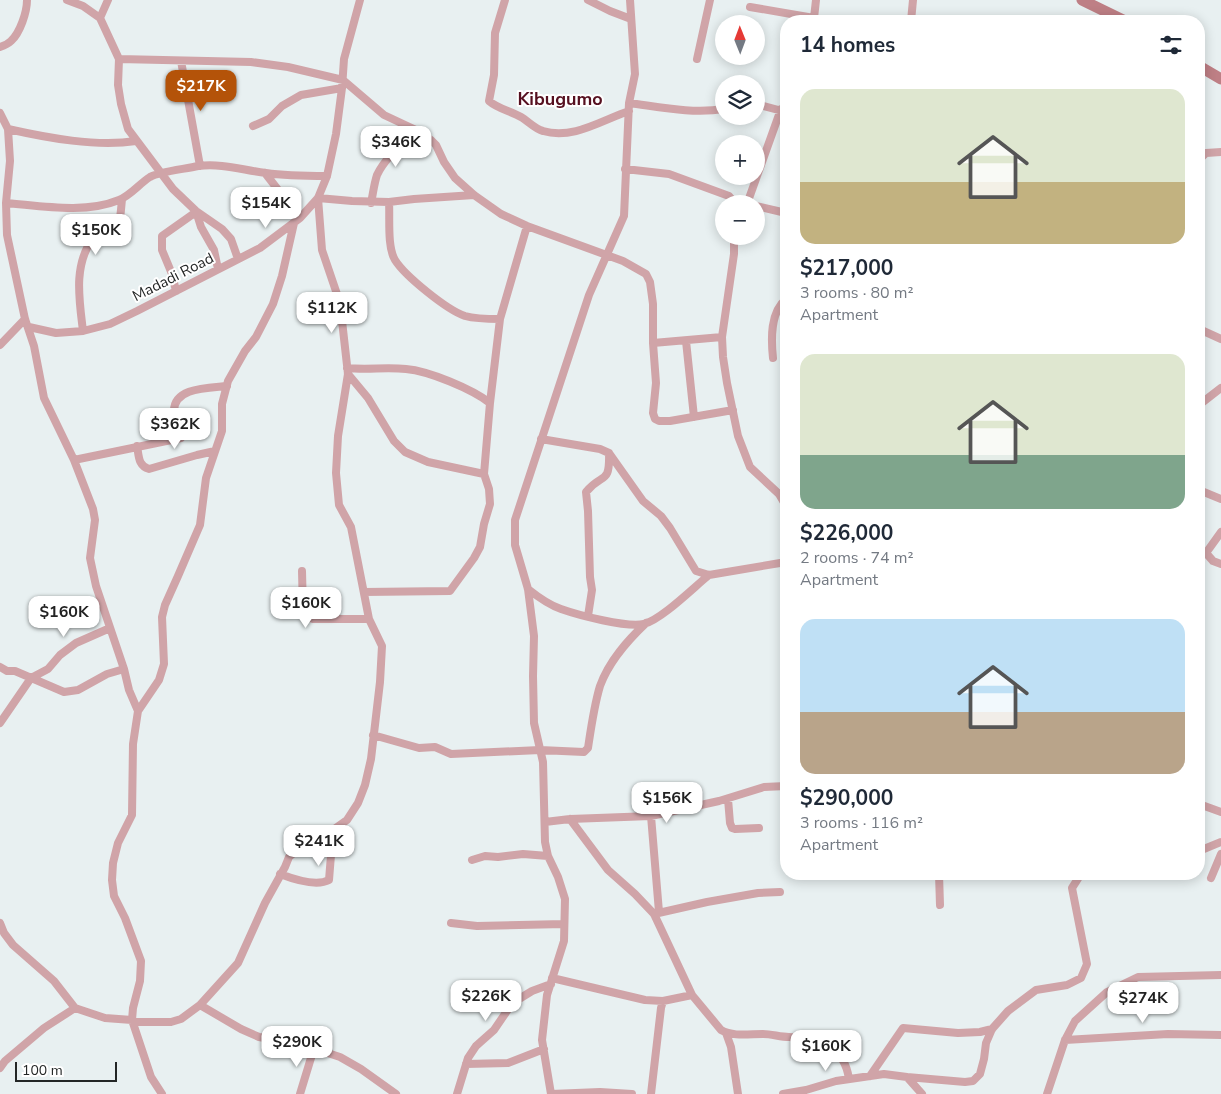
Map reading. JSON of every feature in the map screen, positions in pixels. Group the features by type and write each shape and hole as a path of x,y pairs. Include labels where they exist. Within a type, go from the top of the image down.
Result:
{"main road":[{"path":"1082,0 1113,15"},
{"path":"1205,70 1221,80"}],"street":[{"path":"0,48 12,41 17,33 23,19 27,0"},
{"path":"67,0 83,6 100,18 119,59 118,84 120,104 128,129 173,189 196,212 222,229 231,239 238,259"},
{"path":"100,18 108,0"},
{"name":"Madadi Road","path":"27,323 56,333 84,331 110,324 260,248 297,220 318,198 327,176 336,134 344,59 360,0"},
{"path":"504,0 496,33 494,75 489,101 493,105 520,116 542,131 573,132 592,127 629,107 700,111 715,110"},
{"path":"588,0 631,19"},
{"path":"630,0 634,74 629,107 624,216 589,295 541,439 515,520 515,545 528,589 534,636 532,676 534,723 543,762 548,856 558,877 565,899 564,941 548,995 542,1040 551,1094 600,1092 632,1094"},
{"path":"698,59 710,0"},
{"path":"816,0 816,15"},
{"path":"912,15 913,0"},
{"path":"750,7 794,15"},
{"path":"119,59 252,62 288,67 342,84 384,115 416,130 436,145 444,162 455,178 474,195 501,214 527,226 606,254 640,269 646,274 650,282 653,304 656,383 653,413 655,419 659,422 670,421 733,410"},
{"path":"182,61 200,166"},
{"path":"252,126 269,119 282,106 296,97 342,84"},
{"path":"765,106 780,110"},
{"path":"0,113 8,129 10,161 6,202 7,235 34,346 44,398 74,460 93,509 95,520 90,558 96,586 124,669 129,690 138,711"},
{"path":"750,195 780,121"},
{"path":"8,129 36,136 114,144 136,141"},
{"path":"371,203 377,175 398,148 416,130"},
{"path":"1205,154 1221,152"},
{"path":"151,176 155,164"},
{"path":"6,202 63,207 110,204 122,199 151,176 200,166 226,165 265,173 294,176 327,176"},
{"path":"625,169 669,174 725,195"},
{"path":"162,1094 151,1077 132,1020 140,981 141,961 125,918 114,896 112,880 116,849 132,815 133,744 138,711 159,680 164,664 162,617 165,605 200,524 206,478 222,431 222,404 228,381 245,351 256,337 273,304 297,220 265,173"},
{"path":"0,923 4,933 13,945 54,982 75,1008 105,1018 132,1020 143,1023 171,1022 181,1019 200,1005 238,963 265,903 289,857 317,833 333,830 347,820 358,803 366,785 380,682 382,646 369,619 351,527 339,505 336,472 338,436 348,371 340,303 322,250 318,198 371,203 474,195"},
{"path":"84,331 78,284 80,266 94,236 120,224 122,199"},
{"path":"390,202 391,247 395,260 422,287 452,310 464,316 478,319 500,320"},
{"path":"765,208 780,212"},
{"path":"196,212 201,228 214,250 218,269"},
{"path":"176,291 172,274 162,250 162,236 196,212"},
{"path":"364,592 450,591 480,547 490,504 489,489 484,474 500,320 527,226"},
{"path":"734,245 722,337 723,357 738,436 750,467 780,496"},
{"path":"773,358 772,332 780,306"},
{"path":"0,345 27,323"},
{"path":"1205,332 1221,339"},
{"path":"653,343 722,337"},
{"path":"686,341 694,417"},
{"path":"348,371 384,368 410,369 441,378 482,397 490,403"},
{"path":"348,371 368,398 394,441 405,452 428,462 484,474"},
{"path":"74,460 181,438 181,430 174,414 175,402 185,393 204,388 227,386"},
{"path":"1205,400 1221,388"},
{"path":"541,439 600,449 609,453 644,501 661,516 670,528 696,571 709,575 780,563"},
{"path":"137,446 140,464 144,468 149,469 216,451"},
{"path":"588,616 592,590 586,492 607,475 609,453"},
{"path":"1205,492 1221,499"},
{"path":"1205,550 1221,532"},
{"path":"1205,555 1221,564"},
{"path":"302,571 303,611 307,617 313,619 369,619"},
{"path":"373,735 419,748 435,747 451,754 540,750 584,752 588,748 600,687 605,673 616,655 646,623 657,617 709,575"},
{"path":"528,589 544,601 560,609 630,624 646,623"},
{"path":"0,723 31,678 48,669 60,655 76,643 110,628"},
{"path":"0,667 7,671 15,671 64,692 78,690 107,674 124,669"},
{"path":"545,822 570,819 652,816 728,799 764,787 780,786"},
{"path":"728,799 732,828 759,828"},
{"path":"1205,806 1221,812"},
{"path":"652,816 657,914 692,995 721,1030 726,1033 746,1035 776,1034 784,1037 814,1040 840,1054 848,1068 849,1079"},
{"path":"570,819 608,870 657,914"},
{"path":"280,874 299,882 325,882 329,880 333,830"},
{"path":"1205,849 1221,842"},
{"path":"472,860 485,856 498,858 523,854 548,856"},
{"path":"1212,878 1221,854"},
{"path":"939,880 940,905"},
{"path":"783,1094 849,1079 884,1074 907,1078 973,1081 980,1074 986,1044 992,1029 1008,1012 1036,990 1067,984 1081,978 1087,964 1072,888 1077,880"},
{"path":"657,914 686,906 758,893 780,892"},
{"path":"451,923 477,926 564,924"},
{"path":"1048,1094 1065,1040 1075,1021 1086,1009 1107,992 1138,977 1221,975"},
{"path":"457,1094 466,1064 476,1046 494,1030 514,1004 532,991 552,981 645,1000 663,1001 692,995"},
{"path":"651,1094 663,1001"},
{"path":"200,1005 241,1029 259,1037 314,1048 340,1057 361,1069 396,1094"},
{"path":"0,1068 5,1061 44,1028 75,1008"},
{"path":"870,1076 903,1028 958,1034 992,1029"},
{"path":"726,1033 731,1047 738,1094"},
{"path":"1065,1040 1168,1034 1221,1035"},
{"path":"300,1094 314,1048"},
{"path":"466,1064 508,1063 544,1049"},
{"path":"907,1078 922,1094"}],"district":[{"name":"Kibugumo","path":"560,99"}]}
